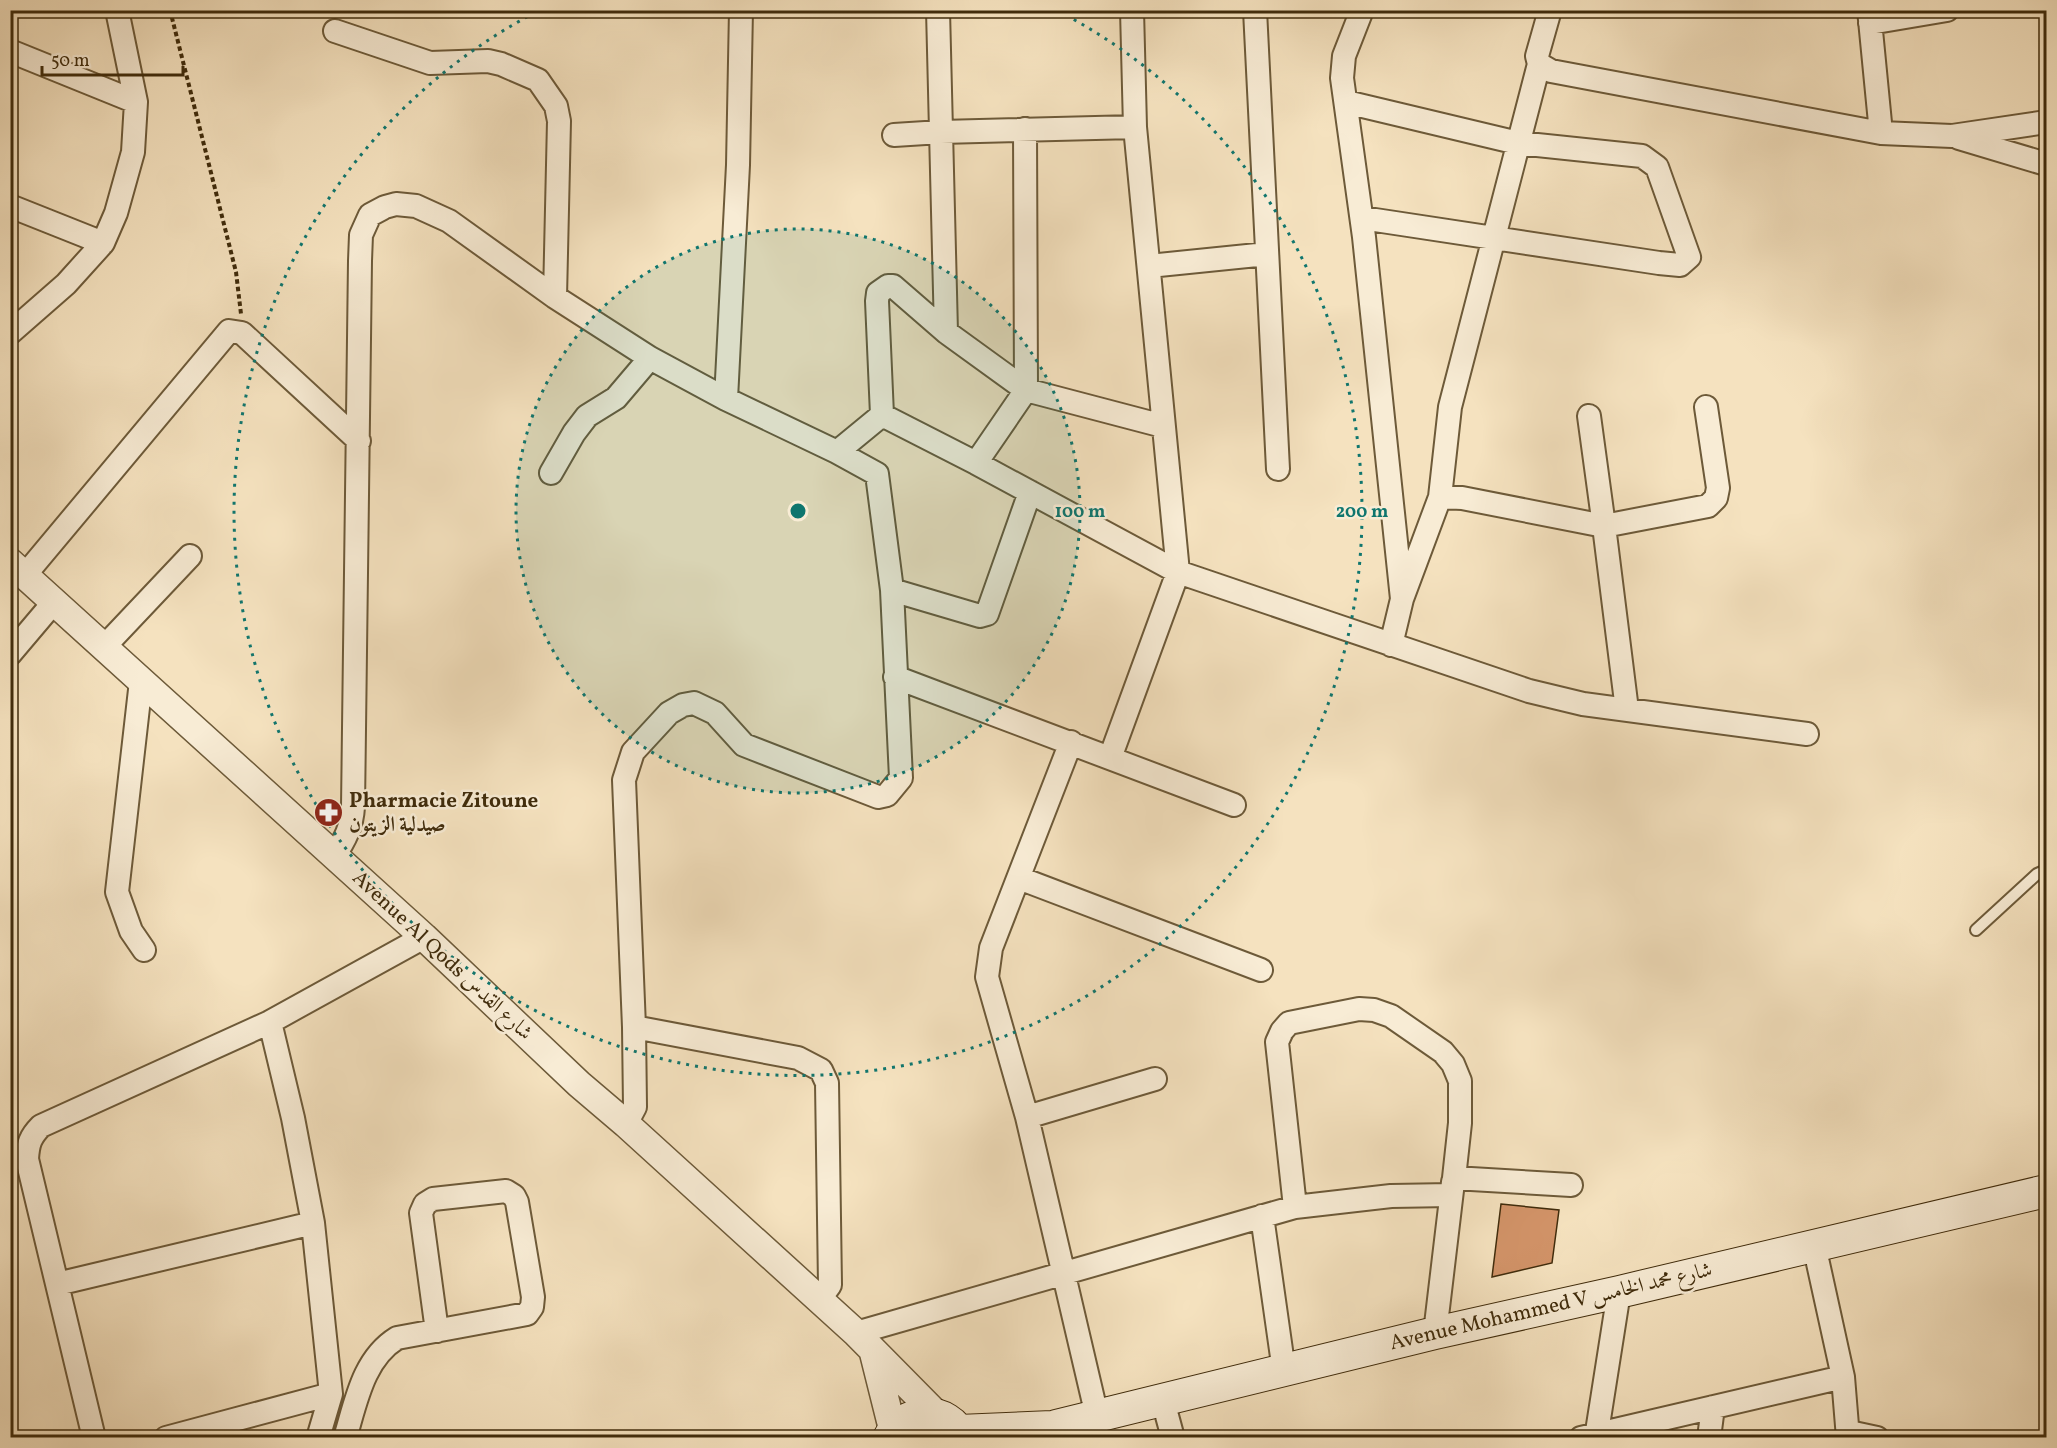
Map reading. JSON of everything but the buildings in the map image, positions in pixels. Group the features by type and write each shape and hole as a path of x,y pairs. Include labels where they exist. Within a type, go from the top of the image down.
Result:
{"main road":[{"name":"Avenue Mohammed V شارع محمد الخامس","path":"891,1434 901,1422 924,1413 952,1428 1043,1432 1096,1416 1435,1333 2046,1191"}],"street":[{"path":"10,333 66,284 103,243 116,213 133,152 136,102 117,10"},
{"path":"726,399 738,165 741,10"},
{"path":"938,10 946,332"},
{"path":"1110,758 1178,572 1162,426 1135,127 1132,10"},
{"path":"1255,10 1278,469"},
{"path":"1362,10 1344,56 1342,78 1362,218 1402,599"},
{"path":"1391,645 1402,599 1440,497 1450,407 1539,64 1537,56 1550,10"},
{"path":"1881,133 1870,17 1947,10"},
{"path":"335,31 430,63 489,62 501,64 538,80 556,106 559,121 555,297"},
{"path":"10,51 136,102"},
{"path":"1539,64 1551,71 1881,133 1952,136 2046,122"},
{"path":"1346,102 1518,143 1642,156 1658,167 1689,256 1680,265 1670,264 1362,218"},
{"path":"894,135 1135,127"},
{"path":"976,463 1026,390 1024,129"},
{"path":"1952,136 2046,164"},
{"path":"334,856 345,840 352,819 361,235 370,215 385,207 396,204 416,206 449,221 555,297 650,358 726,399 837,452 877,474 892,590 901,778 887,795 878,797 744,746 715,713 694,703 683,705 669,713 633,752 624,780 635,1107 626,1124"},
{"path":"10,206 103,243"},
{"path":"1149,266 1267,254"},
{"path":"882,415 879,293 888,286 893,286 946,332 1026,390 1162,426"},
{"path":"18,569 229,331 242,333 359,441"},
{"path":"551,473 586,416 616,399 650,358"},
{"path":"1440,497 1462,498 1604,526 1708,506 1716,498 1718,488 1706,406"},
{"path":"837,452 882,415"},
{"path":"882,415 1178,572 1529,691 1583,704 1808,734"},
{"path":"1589,416 1627,710"},
{"path":"892,590 980,616 987,614 1030,492"},
{"path":"104,647 190,556"},
{"name":"Avenue Al Qods شارع القدس","path":"18,569 424,937 579,1084 819,1300 952,1428"},
{"path":"10,654 54,602"},
{"path":"895,677 1234,805"},
{"path":"141,681 117,892 130,931 144,950"},
{"path":"1071,742 991,948 987,977 1027,1117 1096,1416"},
{"path":"1019,878 1261,970"},
{"path":"94,1437 27,1159 28,1143 33,1134 41,1126 270,1022 424,937"},
{"path":"1295,1207 1277,1042 1282,1031 1289,1023 1359,1009 1374,1010 1392,1016 1443,1052 1453,1064 1461,1081 1460,1123 1435,1333"},
{"path":"270,1022 293,1118 313,1222 331,1394 318,1437"},
{"path":"634,1027 798,1058 821,1070 827,1083 830,1285 819,1300"},
{"path":"1027,1117 1155,1079"},
{"path":"891,1434 864,1342 1062,1274 1295,1207 1453,1186 1571,1185"},
{"path":"345,1437 364,1379 370,1366 385,1346 397,1338 437,1331 526,1314 532,1307 534,1297 517,1202 514,1196 506,1191 433,1199 425,1204 421,1213 437,1331"},
{"path":"1262,1216 1284,1371"},
{"path":"57,1284 313,1222"},
{"path":"1814,1245 1843,1377 1849,1435 1877,1437"},
{"path":"1619,1292 1591,1436 1843,1377"},
{"path":"166,1437 331,1394"},
{"path":"1163,1401 1173,1437"},
{"path":"1709,1437 1713,1407"}],"lane":[{"path":"1976,930 2037,874 2046,870"}],"path":[{"path":"170,10 236,272 241,301 242,333"}],"place":[{"name":"Pharmacie Zitoune صيدلية الزيتون","path":"328,813"}]}
